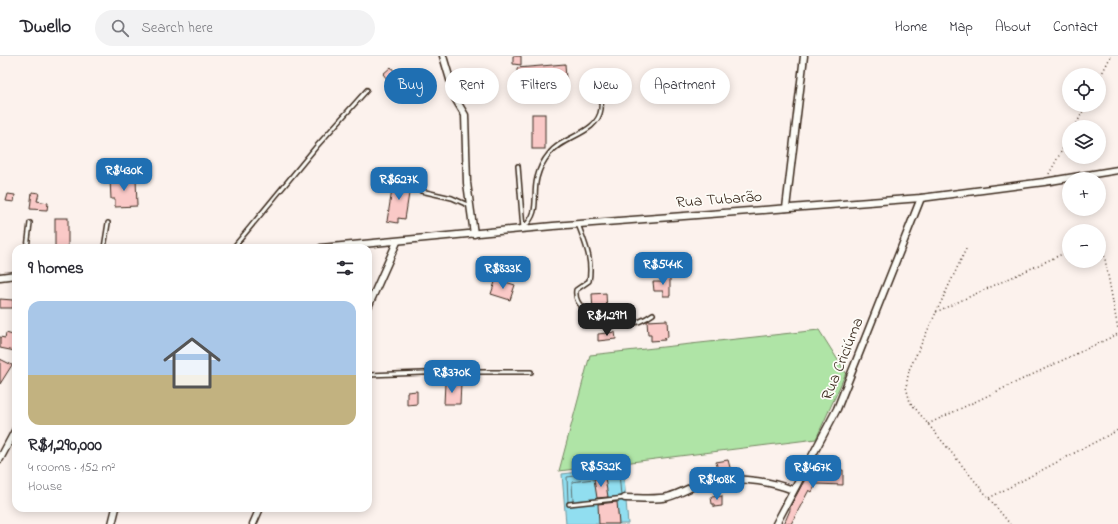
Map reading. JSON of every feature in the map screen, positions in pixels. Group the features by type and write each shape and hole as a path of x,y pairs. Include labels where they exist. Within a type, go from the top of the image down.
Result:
{"street":[{"path":"443,56 456,100 465,115 467,183 474,234"},
{"path":"786,208 804,56"},
{"name":"Rua Tubarão","path":"372,244 578,224 921,198 1044,182 1118,170"},
{"name":"Rua Criciúma","path":"776,524 837,409 921,198"},
{"path":"372,298 397,242"},
{"path":"0,277 12,276"},
{"path":"0,459 12,436"},
{"path":"625,498 667,497 700,484 714,481 746,481 766,483 780,485 793,490"},
{"path":"112,524 115,512"},
{"path":"253,524 258,512"}],"lane":[{"path":"236,244 316,147 367,90"},
{"path":"523,229 535,211 537,178 548,156 554,148 587,128 599,117 601,104"},
{"path":"518,166 523,229"},
{"path":"421,191 452,198 470,206"},
{"path":"27,244 30,223"},
{"path":"105,244 108,223"},
{"path":"578,224 590,256 591,266 589,281 576,290 575,295 578,303 596,320 606,324 636,324 653,314"},
{"path":"372,375 450,372 531,372"},
{"path":"569,504 625,498"}],"path":[{"path":"1105,68 1111,56"},
{"path":"1044,182 1062,150"},
{"path":"966,249 909,370 906,388 910,402 1010,524"},
{"path":"936,312 1062,254"},
{"path":"1106,264 1118,329"},
{"path":"928,424 1118,334"},
{"path":"988,498 1118,430"}],"green space":[{"path":"819,330 846,373 816,439 559,471 590,355"}],"water":[{"path":"623,467 628,524 566,524 562,474"}],"building":[{"path":"513,56 521,56 521,65 513,64"},
{"path":"565,64 565,68 517,68"},
{"path":"532,114 545,114 545,149 532,149"},
{"path":"136,178 137,206 115,207 115,199 111,199 110,179"},
{"path":"398,179 411,181 405,219 398,218 398,223 387,221 392,190 396,190"},
{"path":"32,192 39,193 37,201 48,203 47,210 30,209"},
{"path":"8,194 15,195 14,202 6,201"},
{"path":"55,218 68,218 68,244 55,244"},
{"path":"663,276 670,276 670,296 663,296 663,291 654,291 653,282 664,282"},
{"path":"496,279 515,285 510,300 491,294"},
{"path":"606,293 607,312 593,312 592,294"},
{"path":"0,299 12,300 12,308 0,308"},
{"path":"667,320 668,337 664,338 665,340 651,341 651,335 648,335 647,321"},
{"path":"615,332 616,339 598,341 598,334"},
{"path":"6,333 12,335 12,350 0,348 0,337 5,338"},
{"path":"0,359 12,365 0,384"},
{"path":"445,383 461,383 460,404 444,404"},
{"path":"417,391 417,404 407,405 407,392"},
{"path":"728,460 731,471 722,473 721,469 718,470 716,462"},
{"path":"822,470 843,470 843,485 816,484 812,492 809,490 791,524 784,524 790,507 809,472 822,479"},
{"path":"605,478 608,497 597,498 594,479"},
{"path":"722,496 722,506 714,507 711,497"},
{"path":"617,502 619,524 599,524 598,504"}]}
